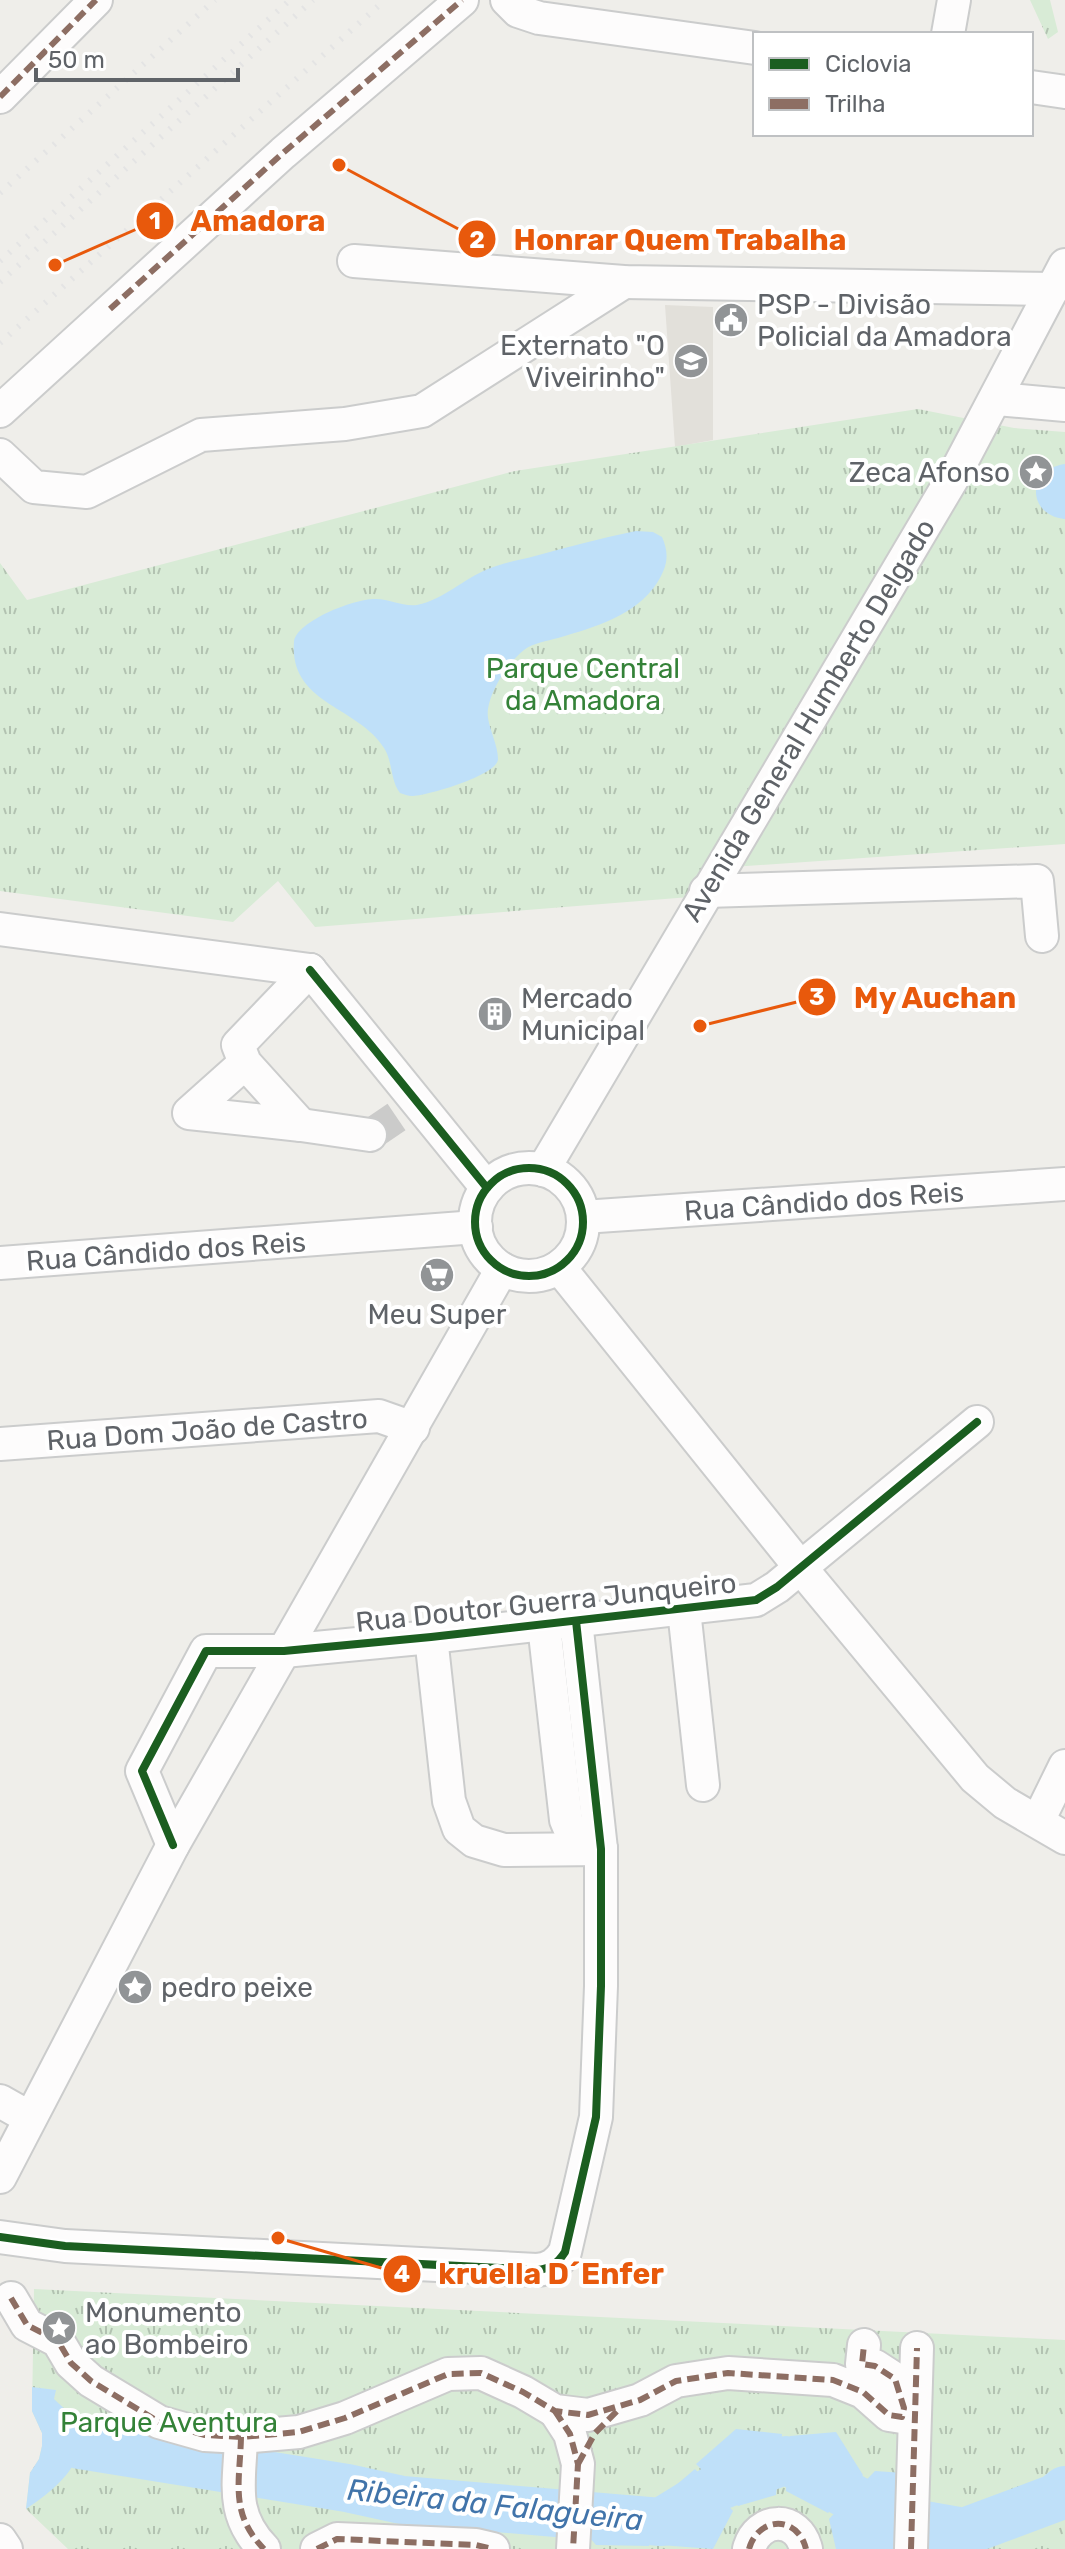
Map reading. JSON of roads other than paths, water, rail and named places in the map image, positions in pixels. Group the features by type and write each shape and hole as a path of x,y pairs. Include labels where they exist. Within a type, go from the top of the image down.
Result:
{"street":[{"path":"0,97 96,0"},
{"path":"0,411 283,153 462,0"},
{"path":"507,0 518,11 539,18 753,48"},
{"path":"948,32 954,0"},
{"path":"1033,87 1065,92"},
{"path":"354,261 624,282 1059,277"},
{"name":"Avenida General Humberto Delgado","path":"543,1170 997,399 1059,277"},
{"path":"0,455 34,487 87,492 201,435 345,424 422,411 624,282"},
{"path":"997,399 1065,405"},
{"path":"706,891 1037,881 1042,936"},
{"path":"0,929 310,970 408,1108 487,1188"},
{"path":"301,1125 245,1063 238,1045 310,970"},
{"path":"245,1063 189,1113 370,1135"},
{"path":"528,1168 543,1170 558,1177 579,1201 583,1217 578,1245 559,1267 546,1274 531,1276 502,1269 489,1258 480,1244 476,1227 480,1200 487,1188 513,1171 528,1168"},
{"name":"Rua Cândido dos Reis","path":"583,1217 1065,1184"},
{"name":"Rua Cândido dos Reis","path":"0,1263 476,1227"},
{"path":"559,1267 800,1567 989,1792 1052,1830 1065,1766"},
{"path":"0,2177 173,1845 502,1269"},
{"name":"Rua Dom João de Castro","path":"0,1444 379,1416 413,1428"},
{"name":"Rua Doutor Guerra Junqueiro","path":"173,1845 142,1771 206,1651 284,1651 756,1600 766,1596 977,1422"},
{"path":"684,1610 703,1785"},
{"path":"0,2237 65,2246 537,2270 552,2267 565,2252 596,2117 601,1986 601,1849 576,1621"},
{"path":"544,1625 566,1820 575,1837 601,1849"},
{"path":"431,1637 449,1801 459,1829 474,1841 504,1850 601,1849"},
{"path":"0,2101 30,2118"},
{"path":"11,2298 27,2325 58,2341 71,2363 91,2381 159,2422 241,2442 299,2432 333,2422 448,2374 481,2373 555,2411 588,2415 640,2400 676,2381 728,2373 833,2380 863,2392 889,2415 902,2417 904,2408 895,2379 875,2366 862,2364 864,2345"},
{"path":"911,2544 917,2348"},
{"path":"578,2464 595,2433 622,2406"},
{"path":"555,2411 570,2434 578,2464 574,2526"},
{"path":"241,2442 238,2486 241,2519 264,2549"},
{"path":"749,2549 758,2531 775,2524 793,2528 800,2534 806,2549"},
{"path":"317,2549 337,2539 476,2545 493,2549"},
{"path":"0,2540 6,2549"}],"water":[{"path":"1065,464 1064,519 1043,509 1036,492 1043,474"},
{"path":"636,531 653,532 662,537 666,561 657,583 637,604 613,619 536,644 518,656 499,681 488,710 498,759 487,772 461,784 420,795 400,793 384,748 358,722 313,692 302,679 295,663 294,642 297,634 328,612 376,599 417,605 493,567"},
{"path":"32,2387 56,2390 54,2399 72,2417 79,2431 80,2445 77,2458 60,2482 26,2509 30,2473 39,2459 42,2446 42,2433 32,2411"},
{"path":"736,2429 782,2434 776,2495 738,2506 696,2464"},
{"path":"836,2432 863,2475 828,2513 786,2491 790,2436"},
{"path":"695,2469 733,2511 713,2549 660,2545 662,2497"},
{"path":"875,2471 904,2473 897,2549 836,2549 829,2519"},
{"path":"600,2499 653,2500 649,2546 596,2545 586,2533 590,2504"}],"waterway":[{"name":"Ribeira da Falagueira","path":"80,2445 347,2488 402,2500 661,2522 718,2487 786,2460 890,2519 964,2532 1055,2498 1065,2490"}],"tunnel":[{"path":"370,1135 401,1114"}],"railway":[{"path":"0,193 215,0"},
{"path":"0,261 290,0"},
{"path":"0,282 313,0"},
{"path":"0,343 385,0"}],"place":[{"name":"Honrar Quem Trabalha","path":"339,165"},
{"name":"Amadora","path":"55,265"},
{"name":"PSP - Divisão Policial da Amadora","path":"731,320"},
{"name":"Externato \"O Viveirinho\"","path":"691,361"},
{"name":"Zeca Afonso","path":"1036,472"},
{"name":"Mercado Municipal","path":"495,1014"},
{"name":"My Auchan","path":"700,1026"},
{"name":"Meu Super","path":"437,1275"},
{"name":"pedro peixe","path":"135,1987"},
{"name":"kruella D´Enfer","path":"278,2238"},
{"name":"Monumento ao Bombeiro","path":"59,2328"}],"park label":[{"name":"Parque Central da Amadora","path":"583,684"},
{"name":"Parque Aventura","path":"169,2422"}]}
